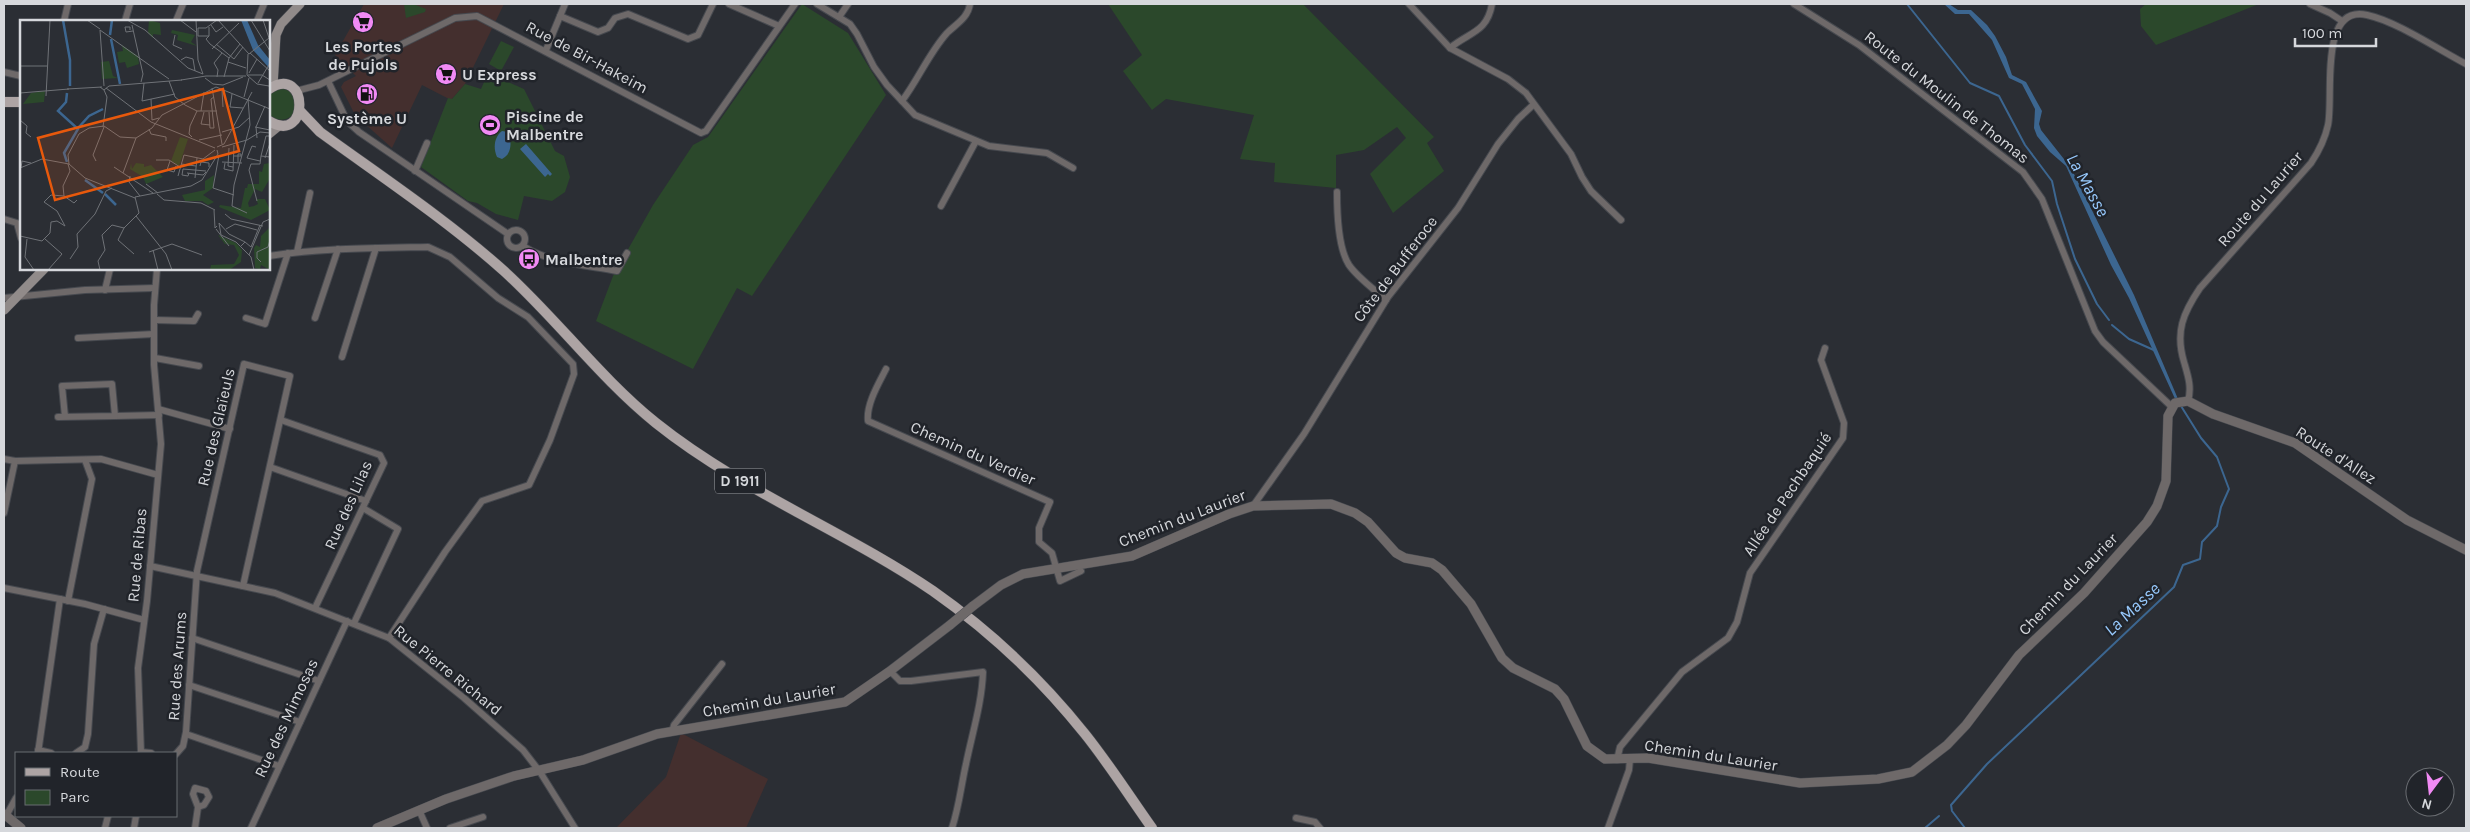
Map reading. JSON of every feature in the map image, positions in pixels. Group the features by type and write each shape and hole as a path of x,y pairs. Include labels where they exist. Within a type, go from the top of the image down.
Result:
{"main road":[{"path":"270,133 280,125 292,122 299,101 285,85 272,56 276,35 281,24 300,4"},
{"path":"276,68 271,88 285,85"},
{"name":"D 1911","path":"299,101 320,132"},
{"path":"4,102 20,102"},
{"path":"270,121 280,125"},
{"name":"D 1911","path":"292,122 320,132 477,248 507,274 612,382 656,422 701,455 757,492 900,570 966,616 1010,653 1055,698 1086,735 1152,828"},
{"path":"4,310 43,270"}],"street":[{"path":"64,20 68,4"},
{"path":"124,20 130,4"},
{"path":"176,20 183,4"},
{"path":"256,20 264,4"},
{"path":"546,50 565,4"},
{"path":"560,16 598,32 608,28 615,18 628,14 688,39 698,35 713,4"},
{"path":"729,4 780,26 795,4"},
{"path":"817,4 850,24 874,67 915,115 976,141 1001,148 1047,153 1073,168"},
{"path":"839,17 848,4"},
{"path":"902,101 947,33 958,26 969,10 970,4"},
{"path":"1409,4 1450,48 1508,78 1526,93 1571,154 1591,191 1621,220"},
{"path":"1450,48 1462,38 1478,32 1490,17 1492,4"},
{"name":"Route du Moulin de Thomas","path":"1794,4 1859,45 2023,172 2042,199 2095,331 2103,342 2179,403"},
{"path":"2310,4 2342,21 2352,16 2366,14 2466,64"},
{"name":"Rue de Bir-Hakeim","path":"299,101 319,85 455,18 477,16 546,50 696,132 706,131 780,26"},
{"name":"Route du Laurier","path":"2179,403 2189,381 2180,339 2186,308 2200,288 2311,163 2322,145 2328,125 2331,100 2331,58 2337,28 2342,21"},
{"path":"4,72 20,76"},
{"path":"328,81 347,121 415,171 508,234"},
{"name":"Côte de Bufferoce","path":"1253,506 1304,434 1386,300 1458,208 1498,144 1518,119 1533,105"},
{"path":"941,206 976,141"},
{"path":"415,171 427,143"},
{"path":"1337,192 1337,217 1346,258 1350,265 1386,300"},
{"path":"297,252 310,193"},
{"path":"4,218 17,223 20,234"},
{"path":"508,234 515,230 523,232 526,238 523,246"},
{"path":"508,234 507,240 512,247 523,246 547,257 616,271 626,253"},
{"path":"270,256 338,249 428,246 442,252 498,298 528,317 573,364 574,374 550,440 529,485 482,501 445,552 389,638"},
{"path":"342,357 376,248"},
{"path":"315,318 338,249"},
{"path":"246,318 265,324 288,253"},
{"path":"105,290 110,270"},
{"name":"Rue de Ribas","path":"141,752 138,668 150,566 161,444 154,334 157,270"},
{"path":"4,298 155,288"},
{"path":"154,320 194,321 198,314"},
{"path":"78,338 154,334"},
{"name":"Allée de Pechbaquié","path":"1617,760 1620,747 1682,672 1728,638 1737,622 1750,573 1843,438 1844,423 1822,360 1825,348"},
{"path":"155,358 199,366"},
{"name":"Rue des Glaïeuls","path":"198,577 244,364 290,376 243,586"},
{"name":"Chemin du Verdier","path":"886,369 871,405 868,421 1050,502 1037,536 1039,542 1052,553 1056,567"},
{"path":"115,416 112,384 62,386 61,417 115,416 158,412 230,429"},
{"name":"Route d'Allez","path":"2179,403 2295,443 2407,520 2466,550"},
{"name":"Chemin du Laurier","path":"378,828 419,810 514,776 540,772 583,760 657,734 836,705 856,697 973,606 1010,580 1035,570 1132,556 1229,514 1253,506 1309,503 1331,504 1344,508 1368,522 1396,553 1405,558 1432,563 1442,570 1471,604 1506,664 1555,689 1564,699 1587,746 1605,759 1656,759 1800,783 1878,779 1912,772 1947,745 1966,725 2019,655 2084,593 2153,514 2166,480 2168,416 2179,403"},
{"name":"Rue des Lilas","path":"281,420 380,455 384,463 315,608"},
{"path":"4,459 16,461 101,459 158,475"},
{"path":"68,600 92,479 85,460"},
{"path":"4,513 16,461"},
{"path":"270,467 366,501"},
{"name":"Rue des Mimosas","path":"251,828 319,680 398,529 363,508"},
{"name":"Rue Pierre Richard","path":"150,566 275,593 389,638 464,698 523,750 540,772 575,828"},
{"path":"1056,567 1060,582 1081,571"},
{"name":"Rue des Arums","path":"178,752 183,746 186,734 198,577"},
{"path":"4,588 68,600 144,620"},
{"path":"38,752 60,599"},
{"path":"78,752 85,747 88,734 94,644 104,609"},
{"path":"192,638 319,680"},
{"path":"672,732 674,725 722,664"},
{"path":"890,671 900,681 983,672 981,696 964,769 958,809 952,828"},
{"path":"189,685 300,722"},
{"path":"186,734 279,766"},
{"path":"1608,828 1629,770 1630,759"},
{"path":"15,800 5,815 21,828"},
{"path":"195,828 198,807"},
{"path":"419,810 427,828"},
{"path":"450,828 483,817"},
{"path":"1296,818 1315,822 1320,828"}],"shaded area":[{"path":"364,4 504,4 465,84 451,100 422,85 392,148 355,115 341,87 344,82 356,76 335,55"},
{"path":"681,733 768,779 746,828 616,828 666,777"}],"green space":[{"path":"404,4 413,4 426,9 425,12 406,18"},
{"path":"802,4 848,33 886,95 752,296 737,288 693,369 596,321 613,276 653,205 693,145 708,137"},
{"path":"1108,4 1303,4 1434,137 1427,143 1444,171 1393,213 1370,174 1406,138 1397,127 1364,150 1336,155 1336,188 1274,182 1275,163 1240,159 1254,115 1166,99 1152,110 1123,71 1142,55"},
{"path":"2146,4 2259,4 2156,45 2141,26 2140,9"},
{"path":"501,41 514,47 501,71 489,64"},
{"name":"Piscine de Malbentre","path":"488,73 524,89 555,151 564,156 570,177 565,192 552,201 524,196 518,220 496,214 477,203 468,201 421,167 448,98 452,99 465,84 481,89"},
{"path":"282,88 289,91 295,97 295,112 286,119 270,118 270,93 273,90"}],"water":[{"path":"1944,4 1949,4 1958,10 1971,10 1987,25 2006,57 2012,75 2026,82 2042,111 2039,124 2041,130 2071,168 2134,295 2178,399 2176,401 2066,166 2050,152 2037,136 2034,128 2035,109 2022,84 2009,78 1992,40 1969,14 1955,14"},
{"path":"502,131 508,132 510,144 508,154 502,159 497,157 495,146 497,136"},
{"path":"526,144 552,174 550,176 548,174 545,177 520,149"}],"waterway":[{"name":"La Masse","path":"1907,4 1970,83 1999,96 2025,145 2052,181 2057,204 2075,259 2097,304 2109,320"},
{"name":"La Masse","path":"2112,325 2129,339 2156,351"},
{"name":"La Masse","path":"1965,828 1952,811 1951,805 1987,764 2174,587 2183,565 2200,559 2202,542 2217,526 2221,507 2229,489 2217,457 2201,438 2181,406"},
{"path":"1925,828 1939,816"}],"place":[{"name":"Les Portes de Pujols","path":"363,22"},
{"name":"U Express","path":"446,74"},
{"name":"Système U","path":"367,94"},
{"name":"Piscine de Malbentre","path":"490,125"},
{"name":"Malbentre","path":"529,259"}]}
